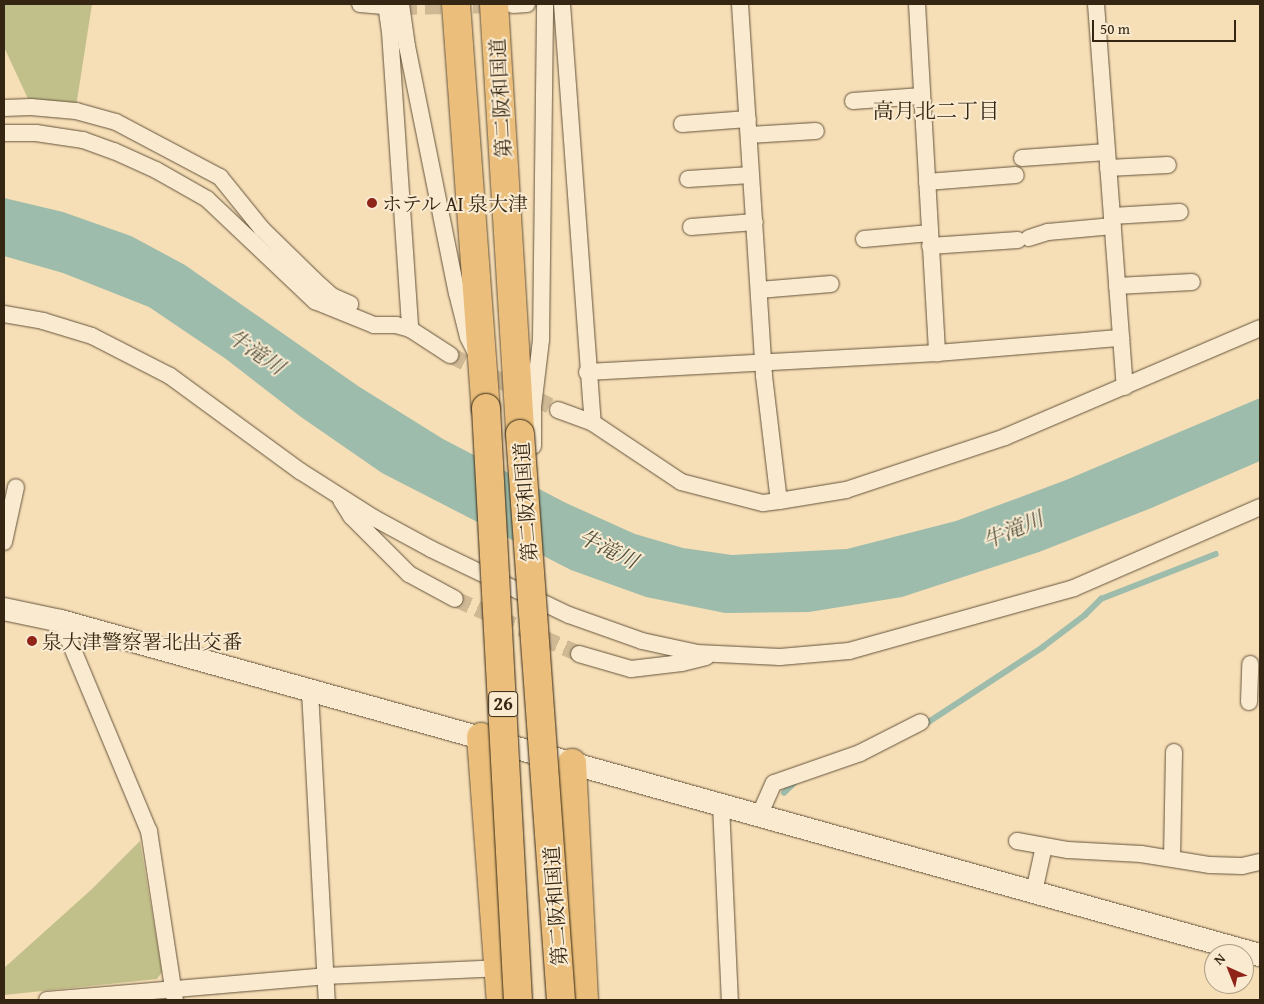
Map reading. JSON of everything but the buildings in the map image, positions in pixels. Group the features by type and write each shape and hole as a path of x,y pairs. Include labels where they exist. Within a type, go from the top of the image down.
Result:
{"highway":[{"name":"第二阪和国道","path":"456,4 486,408 518,1000"},
{"name":"第二阪和国道","path":"511,4 527,438 524,491 561,1000"},
{"name":"26","path":"482,737 500,1000"},
{"path":"572,764 584,1000"}],"street":[{"path":"360,4 394,6"},
{"path":"527,438 533,407 541,340 545,4"},
{"path":"562,4 592,423"},
{"path":"740,4 764,361 779,501"},
{"path":"917,4 937,353"},
{"path":"1096,4 1125,388"},
{"path":"394,6 403,327"},
{"path":"394,6 457,293 468,337 482,366"},
{"path":"852,101 922,96"},
{"path":"4,108 30,107 84,114 116,122 181,155 220,177 262,229 332,296 403,327 450,355"},
{"path":"682,124 816,131"},
{"path":"4,133 36,133 83,140 114,151 156,170 207,199 315,301 374,325 403,327"},
{"path":"1022,158 1108,160 1168,165"},
{"path":"688,179 751,174"},
{"path":"927,182 1016,175"},
{"path":"864,239 1024,239 1048,232 1180,212"},
{"path":"691,227 755,222"},
{"path":"1117,286 1192,282"},
{"path":"759,290 831,284"},
{"path":"4,314 43,321 92,336 170,376 300,471 337,495 431,549 569,614 642,641 697,653 780,657 859,648 1074,588 1260,507"},
{"path":"558,410 592,423 681,482 763,502 779,501 846,490 1005,437 1125,388 1260,328"},
{"path":"587,372 937,353 1121,338"},
{"path":"4,542 16,487"},
{"path":"337,495 351,516 409,574 455,599"},
{"path":"4,609 61,621 1260,955"},
{"path":"61,621 149,831 174,994"},
{"path":"579,654 631,669 682,663 718,654"},
{"path":"1249,702 1255,684 1250,664"},
{"path":"310,691 327,1000"},
{"path":"759,816 774,783 860,753 921,722"},
{"path":"1172,858 1174,752"},
{"path":"722,805 730,1000"},
{"path":"1017,842 1068,850 1172,858 1210,865 1242,866 1260,862"},
{"path":"1034,892 1044,846"},
{"path":"48,1000 174,994 325,976 498,968"}],"shaded area":[{"path":"4,4 92,4 76,107 29,101 4,47"},
{"path":"140,841 162,972 157,979 4,995 4,968 92,889"}],"water":[{"name":"牛滝川","path":"4,198 63,212 131,236 185,265 358,386 443,439 566,503 635,534 683,548 732,555 847,549 956,521 1066,480 1260,398 1260,461 1149,509 1039,552 902,597 809,612 725,613 646,597 571,570 382,473 301,417 226,359 149,307 63,273 4,256"}],"waterway":[{"path":"924,725 1043,647 1085,615 1101,599 1216,554"},
{"path":"784,793 795,782"}],"tunnel":[{"path":"401,7 501,5"},
{"path":"450,355 558,410"},
{"path":"455,599 579,654"}],"place":[{"name":"ホテル AI 泉大津","path":"372,203"},
{"name":"泉大津警察署北出交番","path":"32,641"}],"district":[{"name":"高月北二丁目","path":"936,111"}]}
